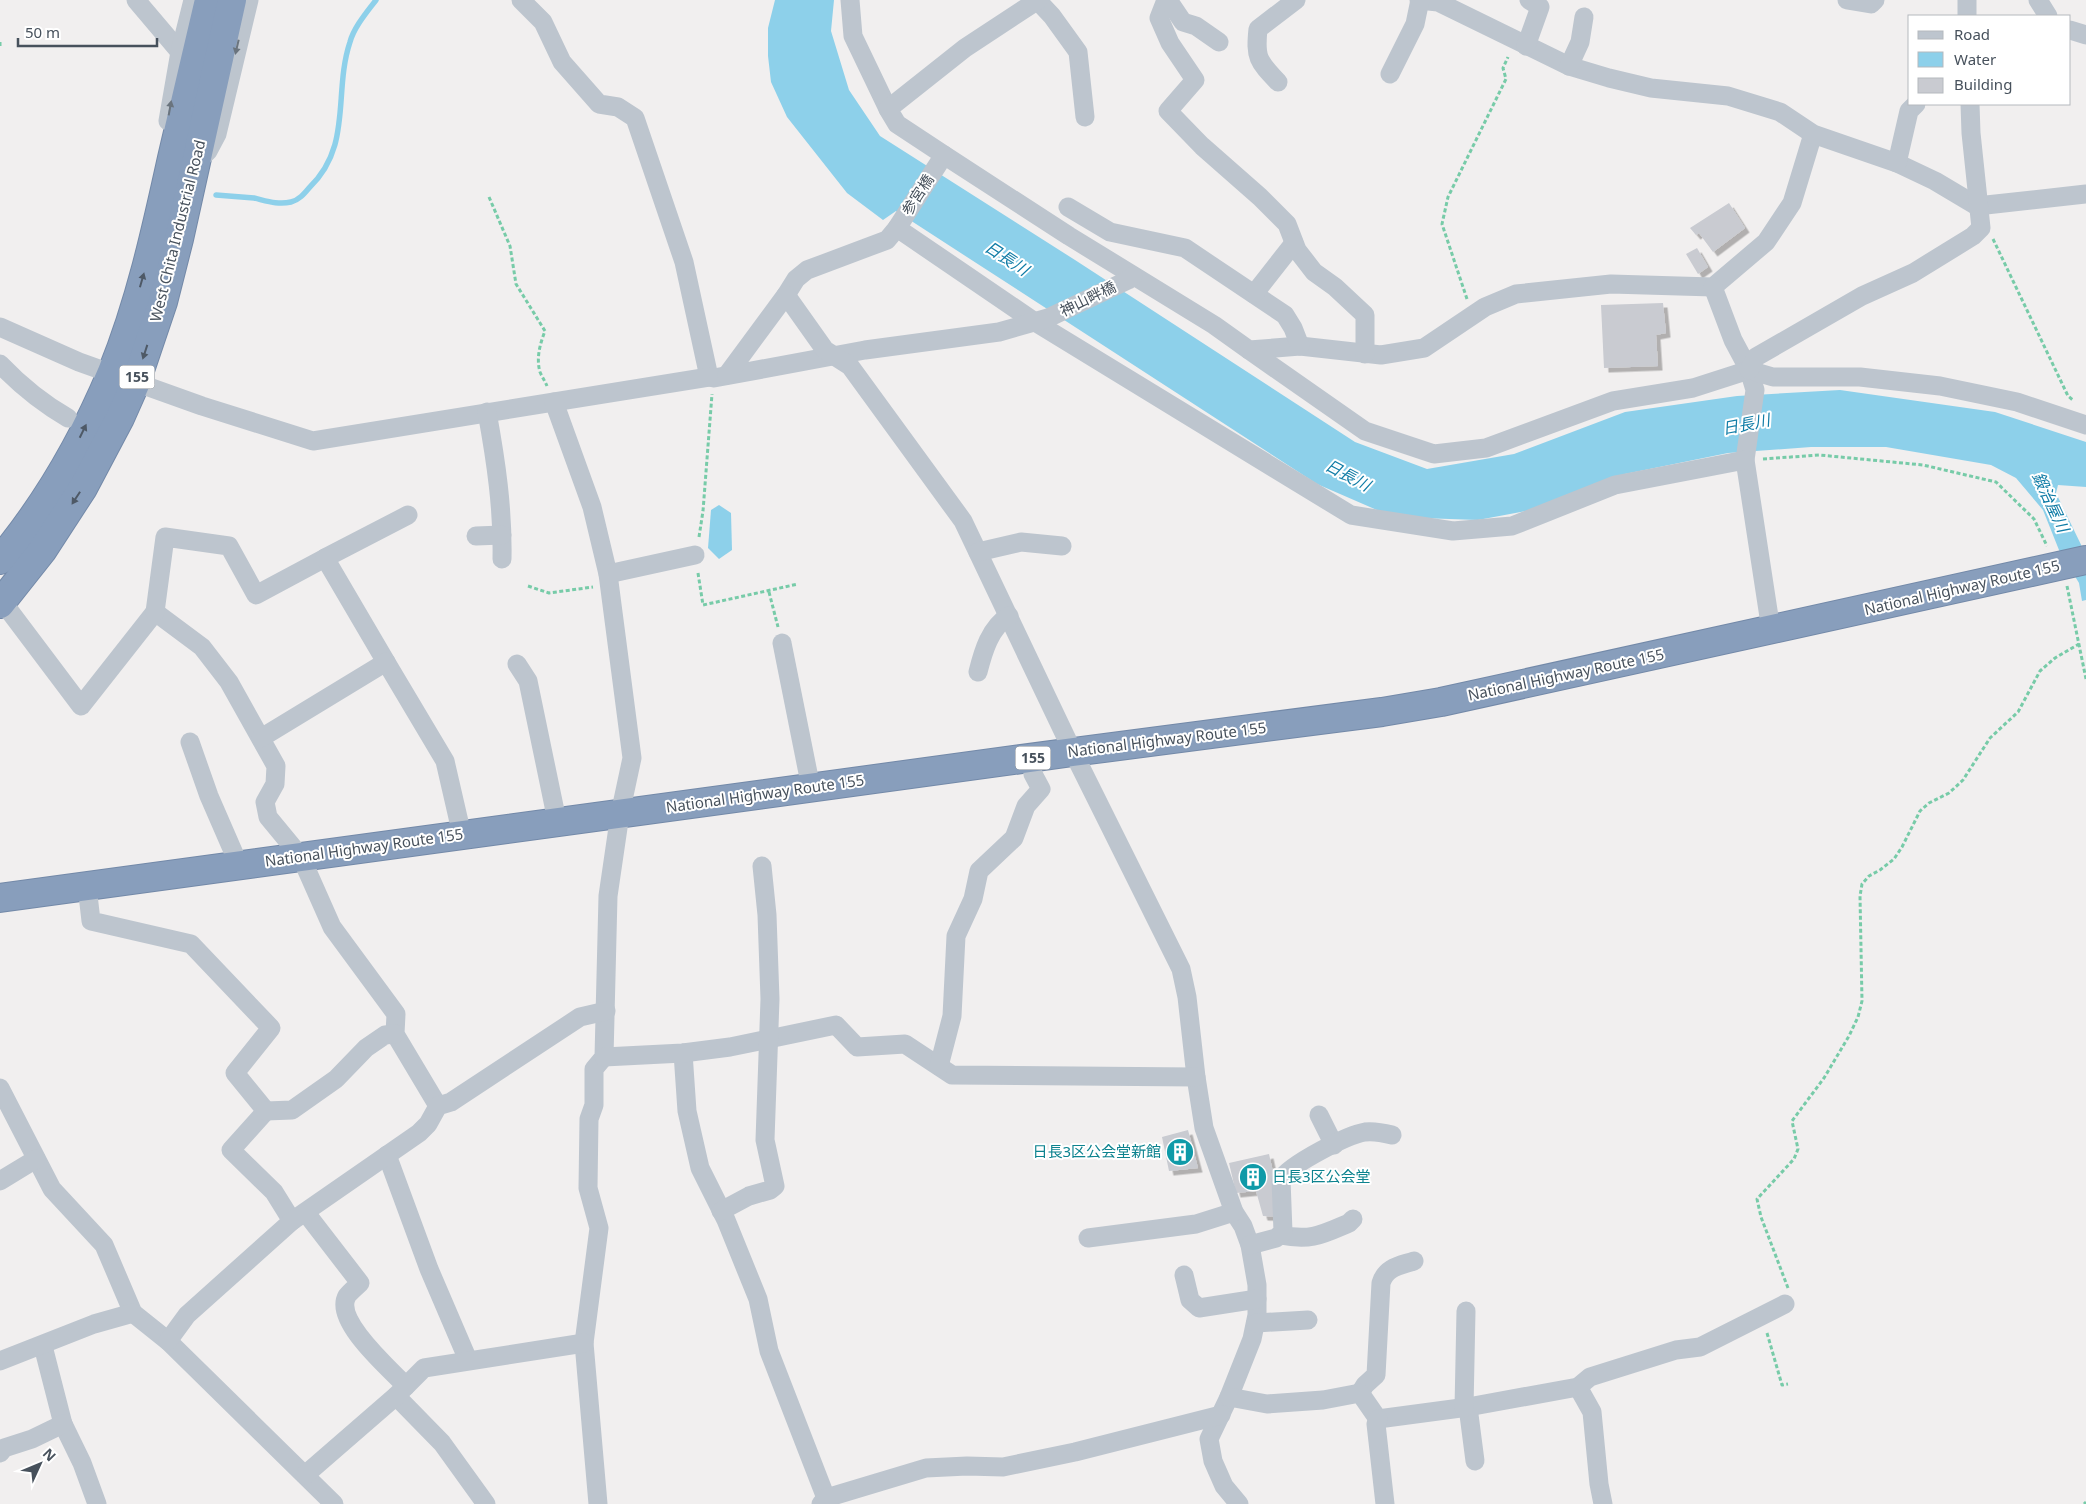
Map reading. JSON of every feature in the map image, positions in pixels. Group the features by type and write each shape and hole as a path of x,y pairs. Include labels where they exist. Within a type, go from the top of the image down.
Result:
{"highway":[{"name":"West Chita Industrial Road","path":"195,114 209,0"},
{"name":"West Chita Industrial Road","path":"1,603 42,551 82,488 120,418 134,310 150,254 185,159 195,114 232,0"},
{"name":"West Chita Industrial Road","path":"0,560 54,484 76,446 124,378"},
{"name":"National Highway Route 155","path":"0,898 1073,752 1382,712 1441,702 2068,564"}],"street":[{"path":"136,0 180,52"},
{"path":"193,0 180,52 166,131 185,159 208,151 217,134 249,0"},
{"path":"521,0 543,22 562,62 599,104 618,107 635,118 684,262 716,377"},
{"path":"850,0 852,36 888,109 897,124 941,159 1130,278 1214,326 1365,430 1434,454 1486,448 1613,401 1694,388 1749,370 1774,377 1860,377 1940,386 2016,402 2086,425"},
{"path":"888,109 965,48 1037,0 1052,16 1078,52 1085,117"},
{"path":"1167,0 1183,22 1196,26 1219,42"},
{"path":"1167,0 1159,18 1170,43 1195,80 1168,111 1202,146 1260,197 1287,224 1297,250 1314,272 1335,287 1365,315 1365,354"},
{"path":"1278,82 1266,69 1256,52 1258,29 1296,0"},
{"path":"1390,74 1415,24 1419,0 1438,2 1569,66 1651,88 1728,96 1780,112 1813,134 1897,163 1935,181 1977,206 2086,194"},
{"path":"1521,43 1540,7 1530,0"},
{"path":"1847,0 1871,4 1876,0"},
{"path":"1967,0 1967,15"},
{"path":"2038,0 2047,15"},
{"path":"1569,66 1580,42 1584,17"},
{"path":"2071,30 2086,35"},
{"path":"1897,163 1909,111 1915,105"},
{"path":"1749,370 1756,357 1862,296 1913,273 1973,236 1981,228 1977,206 1970,105"},
{"path":"1249,350 1300,346 1381,355 1424,348 1479,310 1516,294 1611,284 1714,287 1766,242 1792,203 1813,134"},
{"name":"参宮橋","path":"716,377 786,295 796,278 808,270 886,240 897,228 941,159"},
{"path":"1068,207 1110,232 1184,248 1285,316 1293,328 1300,346"},
{"path":"897,228 1351,515 1452,531 1512,526 1615,485 1745,460"},
{"path":"1254,294 1294,243"},
{"name":"神山畔橋","path":"0,327 79,362 202,406 313,441 716,377 865,350 999,332 1042,320 1130,278"},
{"path":"1714,287 1733,340 1749,370 1755,390 1745,460 1771,630"},
{"path":"786,295 825,350 850,366 958,513 1073,752 1181,969 1187,997 1204,1128 1234,1212 1243,1226 1250,1245 1257,1285 1256,1323 1252,1339 1210,1439 1213,1461 1224,1486 1238,1503"},
{"path":"0,364 18,383 43,404 68,418"},
{"path":"553,403 592,507 609,579 632,758 620,814 608,896 604,1057 594,1069 594,1104 589,1119 588,1188 600,1228 584,1343 598,1504"},
{"path":"487,412 498,471 502,559"},
{"path":"1,603 81,706 155,612 166,537 229,546 256,595 408,515"},
{"path":"476,536 502,535"},
{"path":"978,552 1020,542 1062,546"},
{"path":"609,579 695,555"},
{"path":"325,558 445,760 462,835"},
{"path":"155,612 202,647 229,682 276,766 275,784 265,802 268,817 301,857 332,927 396,1014 395,1034 438,1106"},
{"path":"978,672 989,639 1002,620 1009,616"},
{"path":"782,642 811,788"},
{"path":"261,738 386,662"},
{"path":"517,664 528,681 555,810 555,822"},
{"path":"190,742 209,796 239,865"},
{"path":"939,1066 952,1016 956,936 973,900 979,871 1014,838 1026,806 1041,789 1033,774 1031,758"},
{"path":"721,1210 749,1196 770,1190 775,1186 766,1140 770,999 767,915 762,866"},
{"path":"87,886 91,921 192,944 271,1028 235,1073 266,1111"},
{"path":"168,1340 187,1314 299,1217 419,1133 428,1124 438,1106 451,1102 580,1017 606,1011"},
{"path":"604,1057 683,1053 769,1040 836,1025 857,1047 904,1044 952,1075 1196,1077"},
{"path":"395,1034 385,1035 366,1048 336,1079 292,1110 266,1111 231,1150 299,1217 360,1283 346,1297 345,1308 348,1321 356,1334 442,1443 486,1504"},
{"path":"683,1053 687,1111 700,1168 721,1210 758,1299 769,1351 824,1501 926,1468 1003,1467 1075,1452 1221,1415"},
{"path":"0,1088 52,1189 104,1245 132,1313 168,1340 334,1504"},
{"path":"1319,1115 1334,1145"},
{"path":"1250,1245 1276,1238 1283,1232 1281,1179 1290,1168 1345,1138 1364,1132 1392,1135"},
{"path":"388,1155 429,1269 468,1360"},
{"path":"0,1181 36,1158"},
{"path":"1088,1238 1196,1224 1234,1212"},
{"path":"1280,1234 1297,1238 1317,1236 1350,1223 1353,1219"},
{"path":"1229,1397 1267,1404 1322,1400 1360,1393 1376,1375 1381,1283 1384,1273 1392,1268 1414,1261"},
{"path":"1184,1275 1190,1300 1199,1308 1257,1299"},
{"path":"1378,1418 1466,1407 1578,1387 1590,1377 1676,1350 1700,1347 1785,1304"},
{"path":"1466,1311 1466,1407 1475,1461"},
{"path":"0,1361 94,1324 132,1313"},
{"path":"1256,1323 1308,1320"},
{"path":"306,1475 401,1391 424,1368 584,1343"},
{"path":"42,1346 63,1424 82,1463 97,1504"},
{"path":"1578,1387 1592,1412 1599,1484 1603,1504"},
{"path":"1360,1393 1378,1418"},
{"path":"1378,1418 1376,1424 1385,1504"},
{"path":"0,1453 4,1448 32,1439 63,1424"}],"path":[{"path":"1479,310 1467,300 1442,224 1448,197 1506,79 1503,68 1521,43"},
{"path":"489,197 510,246 516,284 545,331 540,345 539,363 553,403"},
{"path":"1981,228 1992,237 2068,396 2076,403"},
{"path":"716,377 710,410 704,511 695,555 704,605 798,584"},
{"path":"1745,460 1819,455 1923,464 1996,482 2034,519 2068,564 2079,644 2086,679"},
{"path":"528,586 549,593 609,579"},
{"path":"769,592 782,642"},
{"path":"1785,1304 1790,1295 1789,1290 1761,1217 1757,1199 1794,1159 1798,1149 1792,1121 1824,1078 1858,1017 1862,1001 1863,966 1860,916 1862,884 1869,876 1894,859 1920,811 1928,803 1949,793 1963,780 1990,738 2018,712 2040,671 2055,658 2079,644"},
{"path":"1762,1316 1782,1385 1788,1384"}],"water":[{"path":"775,0 834,0 831,31 849,90 880,136 1355,442 1427,469 1514,454 1625,412 1737,396 1840,390 1995,412 2086,442 2086,487 2058,485 2056,493 2086,555 2086,600 2082,601 2079,583 2059,550 2043,510 2016,478 1991,465 1886,447 1811,447 1728,453 1625,474 1537,509 1478,520 1393,517 1317,484 896,211 883,220 847,193 787,117 771,82 768,56 768,28"},
{"path":"719,505 731,513 732,550 719,559 708,548 711,510"}],"building":[{"path":"1729,203 1745,228 1713,252 1699,233 1696,235 1690,228"},
{"path":"1697,248 1708,267 1698,274 1686,254"},
{"path":"1663,303 1666,333 1656,335 1658,366 1604,368 1601,305"},
{"name":"日長3区公会堂新館","path":"1188,1130 1198,1168 1169,1171 1162,1137"},
{"name":"日長3区公会堂","path":"1269,1154 1283,1217 1263,1216 1256,1191 1236,1193 1229,1163"}],"waterway":[{"path":"216,195 254,198 277,203 291,202 303,195 323,172 332,155 337,137 345,61 350,42 358,25 376,0"}],"place":[{"name":"日長3区公会堂新館","path":"1180,1152"},
{"name":"日長3区公会堂","path":"1253,1177"}],"water label":[{"name":"日長川","path":"1007,258"},
{"name":"日長川","path":"1746,424"},
{"name":"日長川","path":"1348,475"},
{"name":"鍛治屋川","path":"2051,502"}]}
